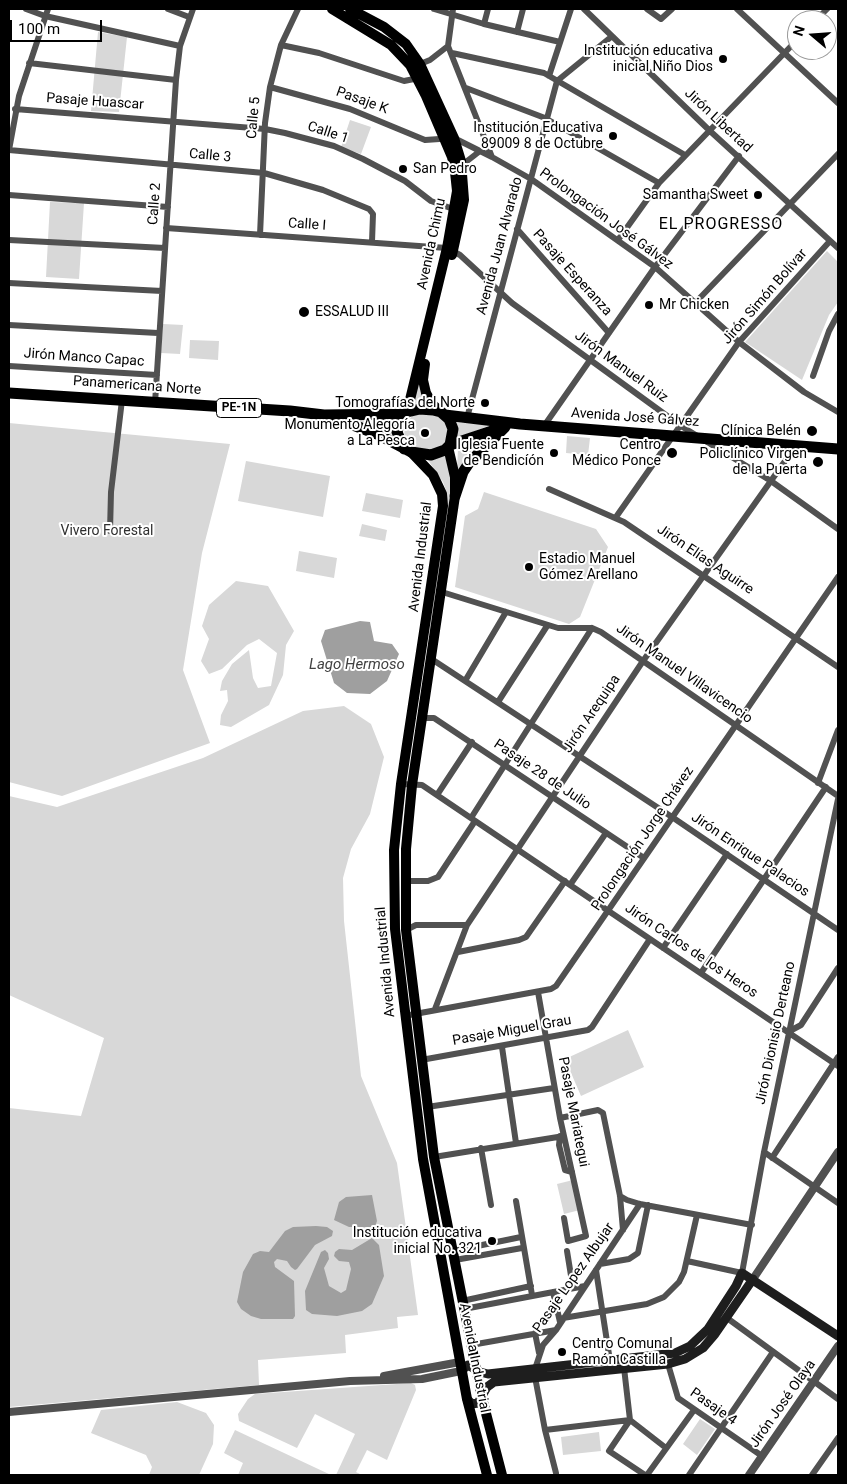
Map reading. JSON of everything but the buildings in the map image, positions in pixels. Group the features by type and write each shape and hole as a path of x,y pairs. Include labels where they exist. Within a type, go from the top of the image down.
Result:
{"highway":[{"name":"Panamericana Norte","path":"9,393 290,410 324,415 361,427 408,451"},
{"name":"PE-1N","path":"406,413 420,409 443,413"},
{"name":"Panamericana Norte","path":"324,415 406,413"},
{"path":"406,413 398,432 408,451"},
{"path":"443,413 450,419 453,429 449,446"},
{"name":"Avenida José Gálvez","path":"443,413 467,418 520,424 838,449"},
{"name":"Avenida José Gálvez","path":"449,446 505,427 520,424"},
{"path":"455,496 469,463 505,427"},
{"name":"PE-1N","path":"408,451 430,455 449,446"}],"main road":[{"name":"Avenida Chimu","path":"332,9 391,45 422,77"},
{"name":"Avenida Chimu","path":"350,9 384,27 406,44 420,64 422,77 462,166 458,210 423,380 428,399 443,413"},
{"name":"Avenida Chimu","path":"449,138 455,172 458,210"},
{"name":"Avenida Chimu","path":"406,413 450,249"},
{"name":"Avenida Industrial","path":"449,446 454,470 455,496 424,718 412,785 405,881 406,930 434,1157 476,1370 502,1475"},
{"name":"Avenida Industrial","path":"408,451 433,475 442,494 443,506 401,784 394,850 395,930 404,1016 423,1159 460,1366 487,1475"},
{"path":"467,1399 474,1404 478,1403 486,1387 494,1382 535,1373 610,1361 624,1364 675,1353 690,1346 708,1329 736,1286 742,1273 838,1336"},
{"path":"460,1366 468,1365 488,1374 535,1373 624,1364 668,1364 685,1359 703,1348 727,1318 753,1279"}],"street":[{"path":"26,9 45,16 180,46"},
{"path":"9,150 11,119 48,9"},
{"path":"168,9 189,17"},
{"name":"Calle 2","path":"155,403 158,333 176,80 180,46 193,9"},
{"name":"Calle 5","path":"260,234 265,129 270,87 281,45 298,9"},
{"path":"434,9 452,12 484,24 560,42"},
{"path":"484,24 488,9"},
{"path":"517,32 523,9"},
{"path":"549,76 571,9"},
{"name":"Jirón Libertad","path":"584,9 710,131 838,248"},
{"path":"647,9 661,19 672,9"},
{"path":"738,9 838,103"},
{"path":"452,12 448,46 492,157"},
{"path":"557,81 611,37"},
{"path":"281,45 319,53 404,81 422,77"},
{"path":"420,64 430,60 448,46"},
{"path":"618,240 659,183 787,52"},
{"path":"452,53 525,68 549,76 685,155"},
{"path":"29,63 176,80"},
{"name":"Avenida Juan Alvarado","path":"467,418 531,179 545,118 557,81"},
{"name":"Pasaje K","path":"270,87 350,109 425,140 449,138"},
{"path":"466,88 545,118 659,183"},
{"name":"Pasaje Huascar","path":"15,109 173,121"},
{"name":"Calle 1","path":"173,121 265,129 334,146 405,181 439,205 458,210"},
{"name":"Prolongación José Gálvez","path":"449,138 480,151 531,179 618,240 655,267 739,342 804,392 838,412"},
{"name":"Calle 3","path":"9,150 264,173 323,190 369,209 373,214 372,242"},
{"path":"462,166 480,151"},
{"path":"695,303 838,154"},
{"path":"544,426 655,267 739,156"},
{"path":"9,195 168,207"},
{"name":"Calle I","path":"166,228 450,249"},
{"name":"Pasaje Esperanza","path":"517,229 609,333"},
{"path":"9,240 165,248"},
{"name":"Jirón Simón Bolívar","path":"616,517 739,342 830,241"},
{"name":"Jirón Manuel Ruiz","path":"450,249 500,294 681,426 771,481 838,529"},
{"path":"9,283 162,291"},
{"path":"813,376 829,331 838,314"},
{"path":"9,325 158,333"},
{"name":"Jirón Manco Capac","path":"9,366 157,375"},
{"path":"110,531 111,492 122,400"},
{"name":"Jirón Arequipa","path":"436,1009 467,926 643,661 795,447"},
{"name":"Jirón Elías Aguirre","path":"549,489 616,517 838,667"},
{"name":"Prolongación Jorge Chávez","path":"404,1016 538,992 556,986 838,577"},
{"path":"442,592 547,626 570,630 592,628"},
{"path":"465,681 506,612"},
{"path":"498,702 547,626"},
{"path":"405,881 428,881 438,877 504,766 592,628"},
{"name":"Jirón Manuel Villavicencio","path":"592,628 601,632 826,787 838,798"},
{"name":"Jirón Enrique Palacios","path":"422,652 672,817 838,930"},
{"name":"Pasaje 28 de Julio","path":"424,718 434,718 472,742 504,766 644,858"},
{"path":"818,782 838,730"},
{"path":"438,795 472,742"},
{"name":"Jirón Carlos de los Heros","path":"401,784 422,785 438,795 788,1032 837,1062"},
{"path":"701,973 826,787"},
{"name":"Jirón Dionisio Derteano","path":"742,1273 788,1032 815,914 838,798"},
{"path":"458,952 526,937 606,832"},
{"path":"663,948 726,854"},
{"path":"406,930 416,925 467,926"},
{"name":"Pasaje Miguel Grau","path":"421,1060 547,1039 592,1027 650,939"},
{"path":"788,1032 801,1024 838,968"},
{"name":"Pasaje Mariategui","path":"538,992 562,1136 586,1236 568,1241 564,1218"},
{"path":"502,1047 516,1144"},
{"path":"772,1158 837,1062"},
{"path":"427,1107 554,1088"},
{"path":"560,1118 598,1110 603,1113 620,1196 623,1230"},
{"path":"434,1157 562,1136"},
{"path":"481,1148 491,1205"},
{"path":"764,1152 838,1203"},
{"path":"753,1279 838,1152"},
{"path":"620,1196 640,1204 752,1225"},
{"path":"516,1201 522,1248 532,1295"},
{"name":"Pasaje Lopez Albujar","path":"556,1473 544,1430 535,1373 539,1352 556,1330 640,1204"},
{"path":"600,1264 629,1259 638,1253 648,1205"},
{"path":"553,1292 562,1320 647,1304 664,1297 679,1282 687,1261 697,1215"},
{"path":"454,1255 521,1237"},
{"path":"454,1255 522,1248"},
{"path":"567,1251 572,1288"},
{"path":"687,1261 742,1273"},
{"path":"596,1270 604,1312 610,1361"},
{"path":"463,1305 531,1286"},
{"path":"463,1305 585,1286"},
{"path":"727,1318 838,1399"},
{"path":"471,1345 556,1330"},
{"path":"535,1333 539,1352"},
{"name":"Jirón José Olaya","path":"749,1475 838,1346"},
{"path":"689,1475 773,1352"},
{"path":"624,1364 630,1420 608,1451 646,1475 694,1410"},
{"name":"Pasaje 4","path":"668,1364 675,1394 694,1410 762,1456"},
{"path":"9,1412 350,1381 460,1366"},
{"path":"544,1430 630,1420 666,1448"},
{"path":"812,1475 838,1438"}],"green space":[{"path":"98,32 127,37 119,112 91,111"},
{"path":"350,120 371,127 361,154 341,147"},
{"path":"50,202 84,203 79,279 46,277"},
{"path":"827,251 838,262 838,302 829,315 802,380 745,342"},
{"path":"163,324 183,325 180,354 161,353"},
{"path":"190,340 219,341 218,360 189,358"},
{"path":"420,366 427,403 411,406"},
{"path":"420,414 438,416 445,422 448,429 445,444 430,451 408,446 404,438 405,425 412,416"},
{"path":"346,417 396,418 391,437"},
{"path":"456,422 491,425 457,438"},
{"name":"Vivero Forestal","path":"9,423 230,444 202,553 183,670 210,743 62,796 9,782"},
{"path":"567,436 590,438 588,455 566,453"},
{"path":"479,441 458,469 458,449"},
{"path":"445,456 453,475 427,650 447,493 443,482 428,460"},
{"path":"246,461 330,476 323,517 238,501"},
{"name":"Estadio Manuel Gómez Arellano","path":"484,492 596,529 608,547 580,617 569,624 455,587 465,516 478,509"},
{"path":"366,493 403,500 400,518 362,511"},
{"path":"362,524 387,530 385,541 359,536"},
{"path":"299,551 337,558 334,578 296,571"},
{"path":"236,581 268,586 294,631 286,645 283,675 269,705 231,727 220,725 221,715 228,701 227,690 220,691 222,681 232,664 249,650 253,678 258,688 271,686 277,653 259,639 247,645 222,669 209,674 201,661 209,639 202,626 209,605"},
{"path":"344,706 371,724 384,757 370,814 351,849 343,878 344,921 361,1076 397,1163 418,1315 397,1317 398,1328 345,1335 346,1353 258,1360 259,1385 9,1407 9,1108 81,1116 104,1038 9,995 9,796 57,807 203,758 303,711"},
{"path":"628,1030 644,1067 581,1096 565,1059"},
{"path":"573,1180 580,1210 564,1214 557,1184"},
{"path":"411,1383 415,1385 416,1390 387,1460 367,1450 356,1472 362,1475 336,1475 355,1434 315,1414 297,1448 239,1421 238,1414 248,1399 255,1394"},
{"path":"177,1402 206,1413 214,1425 213,1444 199,1475 149,1475 152,1467 146,1455 91,1433 101,1410"},
{"path":"700,1419 715,1429 697,1455 683,1444"},
{"path":"235,1430 331,1475 238,1475 243,1463 224,1453"},
{"path":"599,1432 601,1451 563,1455 561,1437"}],"water":[{"name":"Lago Hermoso","path":"360,621 370,622 374,641 392,644 399,654 387,681 370,694 347,693 334,683 321,641 325,630"},
{"path":"372,1195 377,1221 375,1227 349,1227 334,1220 339,1202 346,1197"},
{"path":"293,1227 327,1227 333,1231 332,1236 315,1245 297,1269 295,1270 291,1267 287,1261 277,1259 274,1262 275,1267 294,1281 295,1316 293,1319 261,1319 251,1316 241,1309 237,1302 243,1272 253,1254 260,1251 269,1252 285,1231"},
{"path":"372,1238 379,1245 384,1276 372,1304 362,1311 337,1316 312,1314 306,1310 305,1291 321,1252 325,1250 328,1253 329,1259 324,1268 329,1286 341,1293 346,1290 351,1269 349,1262 339,1261 334,1256 335,1252 339,1249 352,1250"}],"place":[{"name":"Institución educativa inicial Niño Dios","path":"723,59"},
{"name":"Institución Educativa 89009 8 de Octubre","path":"613,136"},
{"name":"San Pedro","path":"403,169"},
{"name":"Samantha Sweet","path":"758,195"},
{"name":"Mr Chicken","path":"649,305"},
{"name":"ESSALUD III","path":"304,312"},
{"name":"Tomografías del Norte","path":"485,403"},
{"name":"Clínica Belén","path":"812,431"},
{"name":"Monumento Alegoría a La Pesca","path":"425,433"},
{"name":"Iglesia Fuente de Bendicíón","path":"554,453"},
{"name":"Centro Médico Ponce","path":"672,453"},
{"name":"Policlínico Virgen de la Puerta","path":"818,462"},
{"name":"Estadio Manuel Gómez Arellano","path":"529,567"},
{"name":"Institución educativa inicial No. 321","path":"492,1241"},
{"name":"Centro Comunal Ramón Castilla","path":"562,1352"}],"district":[{"name":"EL PROGRESSO","path":"721,225"}]}
